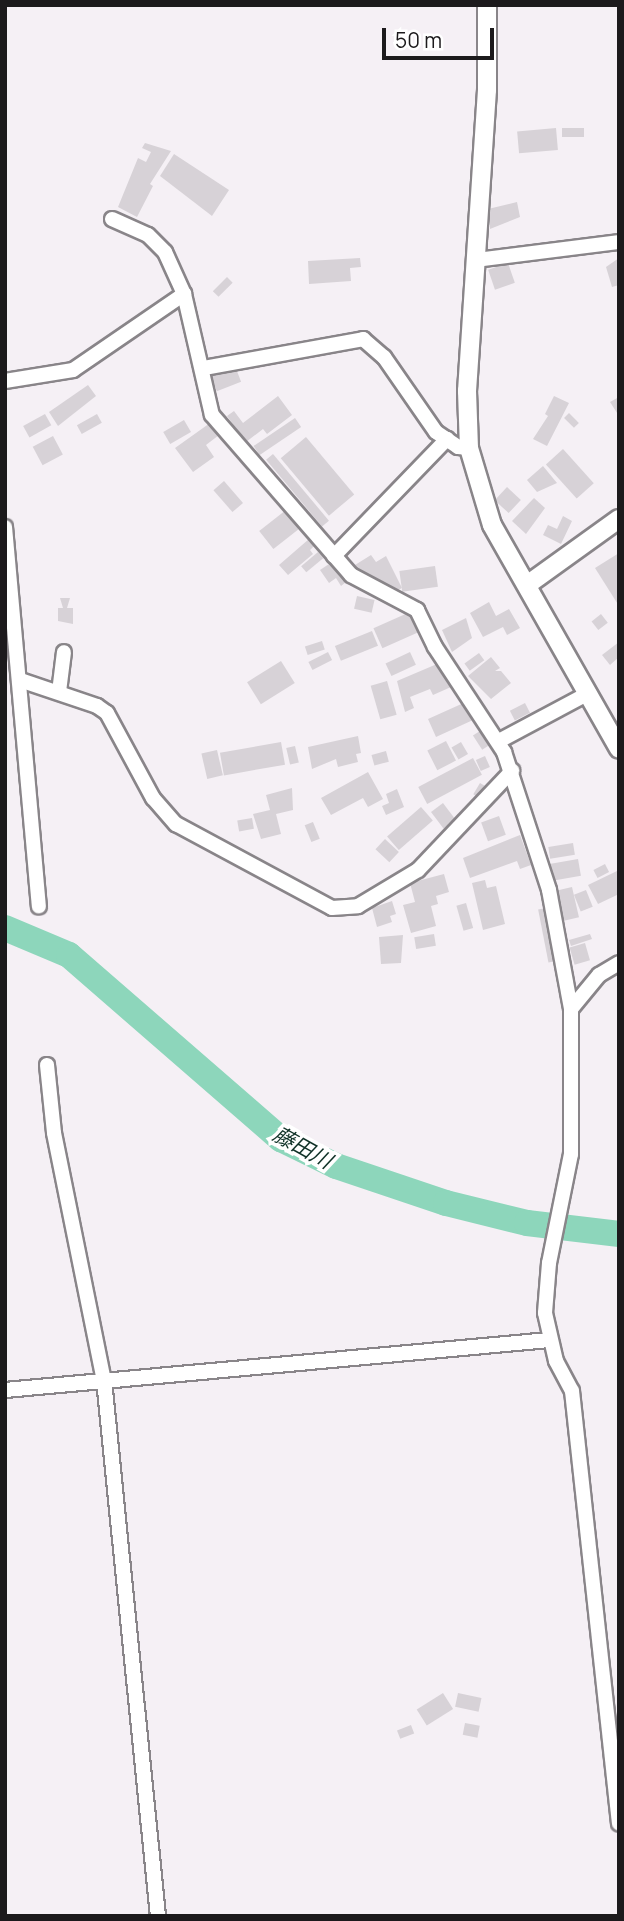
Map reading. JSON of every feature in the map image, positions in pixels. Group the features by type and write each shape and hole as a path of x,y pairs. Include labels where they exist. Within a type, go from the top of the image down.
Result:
{"street":[{"path":"487,5 476,260 467,391 469,448 492,525 619,749"},
{"path":"111,219 148,235 166,252 184,295 204,368 212,415 358,581 418,610 435,647 499,741 512,771 549,890 570,1009 568,1179 549,1263 545,1313 549,1340 572,1391 619,1823"},
{"path":"476,260 619,242"},
{"path":"5,381 73,370 184,295"},
{"path":"204,368 363,339 384,357 430,425 447,439 469,448"},
{"path":"334,556 447,439"},
{"path":"527,586 619,519"},
{"path":"5,527 40,906"},
{"path":"59,692 64,652"},
{"path":"20,680 59,692 107,713 153,798 176,824 332,908 358,906 418,870 512,771"},
{"path":"499,741 589,693"},
{"path":"570,1009 599,975 619,963"},
{"path":"47,1065 54,1133 104,1380 158,1916"},
{"path":"5,1390 549,1340"}],"building":[{"path":"556,128 558,150 519,153 517,131"},
{"path":"562,128 584,128 584,137 562,137"},
{"path":"145,143 171,151 150,184 153,186 137,217 118,207 138,158 146,162 151,152 142,148"},
{"path":"174,154 229,190 212,216 160,176"},
{"path":"517,202 520,217 490,229 488,209"},
{"path":"360,258 361,267 350,268 351,281 309,284 308,261"},
{"path":"619,258 619,285 612,287 606,267"},
{"path":"508,263 515,283 495,290 488,270"},
{"path":"227,277 233,283 219,297 213,291"},
{"path":"235,366 241,382 217,391 211,375"},
{"path":"88,385 96,396 58,426 49,412"},
{"path":"278,396 292,415 267,434 263,429 246,442 227,416 234,411 243,423"},
{"path":"554,396 569,403 547,446 533,439 548,416 545,414"},
{"path":"619,397 619,416 610,402"},
{"path":"569,413 579,423 574,428 564,418"},
{"path":"45,414 51,425 29,437 23,426"},
{"path":"97,414 102,423 82,434 77,425"},
{"path":"295,418 301,427 260,455 254,446"},
{"path":"184,420 191,432 170,444 163,432"},
{"path":"210,423 219,435 206,445 214,457 193,472 175,448"},
{"path":"53,436 63,455 43,465 33,447"},
{"path":"306,437 354,494 329,516 281,458"},
{"path":"563,449 594,483 577,499 546,464"},
{"path":"273,454 329,521 322,526 266,460"},
{"path":"543,466 557,483 537,492 527,480"},
{"path":"224,481 243,503 232,512 213,490"},
{"path":"507,487 521,500 509,513 495,500"},
{"path":"534,498 545,508 526,534 512,521"},
{"path":"286,510 300,528 273,549 259,531"},
{"path":"563,516 572,521 561,544 543,535 548,525 557,529"},
{"path":"309,539 315,545 310,550 313,554 288,575 279,565"},
{"path":"318,552 323,558 306,572 301,566"},
{"path":"619,553 619,606 595,568"},
{"path":"371,555 376,562 386,556 402,588 396,591 386,589 382,582 368,584 355,565"},
{"path":"332,562 346,582 341,586 336,578 329,583 320,570"},
{"path":"435,566 438,587 402,592 399,571"},
{"path":"357,596 375,600 372,613 354,609"},
{"path":"60,598 70,598 67,608 73,608 73,624 58,621 58,608 63,608"},
{"path":"489,602 496,616 509,609 520,628 507,635 503,627 483,637 470,613"},
{"path":"410,612 419,632 382,648 373,628"},
{"path":"601,614 608,623 598,630 592,621"},
{"path":"466,618 472,638 452,652 442,630"},
{"path":"372,631 378,646 341,661 335,646"},
{"path":"322,641 325,650 308,655 305,647"},
{"path":"619,642 619,657 610,665 602,655"},
{"path":"328,652 332,660 312,670 308,662"},
{"path":"410,652 416,665 391,676 386,663"},
{"path":"479,653 484,660 470,671 464,664"},
{"path":"491,657 500,668 495,671 501,671 511,683 491,699 468,676"},
{"path":"281,661 295,683 261,704 247,682"},
{"path":"444,661 457,692 451,687 433,695 430,689 410,697 414,708 405,712 397,681"},
{"path":"387,681 397,715 380,719 371,686"},
{"path":"468,701 478,724 473,720 436,737 428,719"},
{"path":"525,703 530,713 515,721 510,711"},
{"path":"483,729 492,743 482,750 473,736"},
{"path":"358,736 361,753 356,754 358,762 338,767 336,759 312,769 308,747"},
{"path":"446,741 456,761 437,770 427,751"},
{"path":"281,742 285,765 224,775 220,753"},
{"path":"461,742 468,754 458,760 451,748"},
{"path":"295,746 299,763 290,765 286,748"},
{"path":"217,750 223,775 207,779 201,754"},
{"path":"386,751 389,762 374,766 372,755"},
{"path":"485,756 490,767 481,771 476,760"},
{"path":"473,758 482,775 427,804 418,787"},
{"path":"368,772 383,799 368,807 363,798 331,815 321,798"},
{"path":"480,783 485,786 478,797 473,794"},
{"path":"292,788 293,810 276,814 281,834 261,839 253,814 270,810 266,795"},
{"path":"397,789 404,807 386,815 382,806 389,803 386,794"},
{"path":"443,803 456,820 444,829 431,812"},
{"path":"421,807 433,821 399,850 387,837"},
{"path":"499,816 506,835 488,841 481,822"},
{"path":"252,818 254,829 239,831 237,821"},
{"path":"313,822 320,839 311,842 305,825"},
{"path":"520,835 531,865 520,869 517,861 470,878 463,858"},
{"path":"385,839 399,852 389,862 375,849"},
{"path":"573,843 575,855 550,859 548,847"},
{"path":"578,859 581,876 552,881 549,864"},
{"path":"605,864 609,872 598,878 593,870"},
{"path":"617,871 619,894 598,904 588,885"},
{"path":"444,874 449,892 436,896 438,904 431,906 436,926 411,933 403,905 415,902 410,883"},
{"path":"485,880 487,888 496,886 505,924 483,930 472,883"},
{"path":"572,887 579,917 558,922 551,892"},
{"path":"586,890 593,907 581,912 574,895"},
{"path":"392,901 396,914 390,916 392,922 377,927 372,908"},
{"path":"466,903 473,928 464,931 456,906"},
{"path":"546,908 556,961 548,963 538,910"},
{"path":"434,934 436,946 416,949 414,937"},
{"path":"590,934 592,939 571,946 569,940"},
{"path":"403,935 401,963 381,964 379,937"},
{"path":"585,943 590,960 575,965 570,947"},
{"path":"443,1693 453,1709 427,1726 417,1709"},
{"path":"458,1693 481,1698 479,1712 455,1707"},
{"path":"465,1723 480,1726 477,1738 463,1735"},
{"path":"411,1725 414,1733 400,1739 397,1730"}],"waterway":[{"name":"藤田川","path":"5,928 69,955 281,1139 336,1166 446,1203 527,1223 619,1234"}]}
